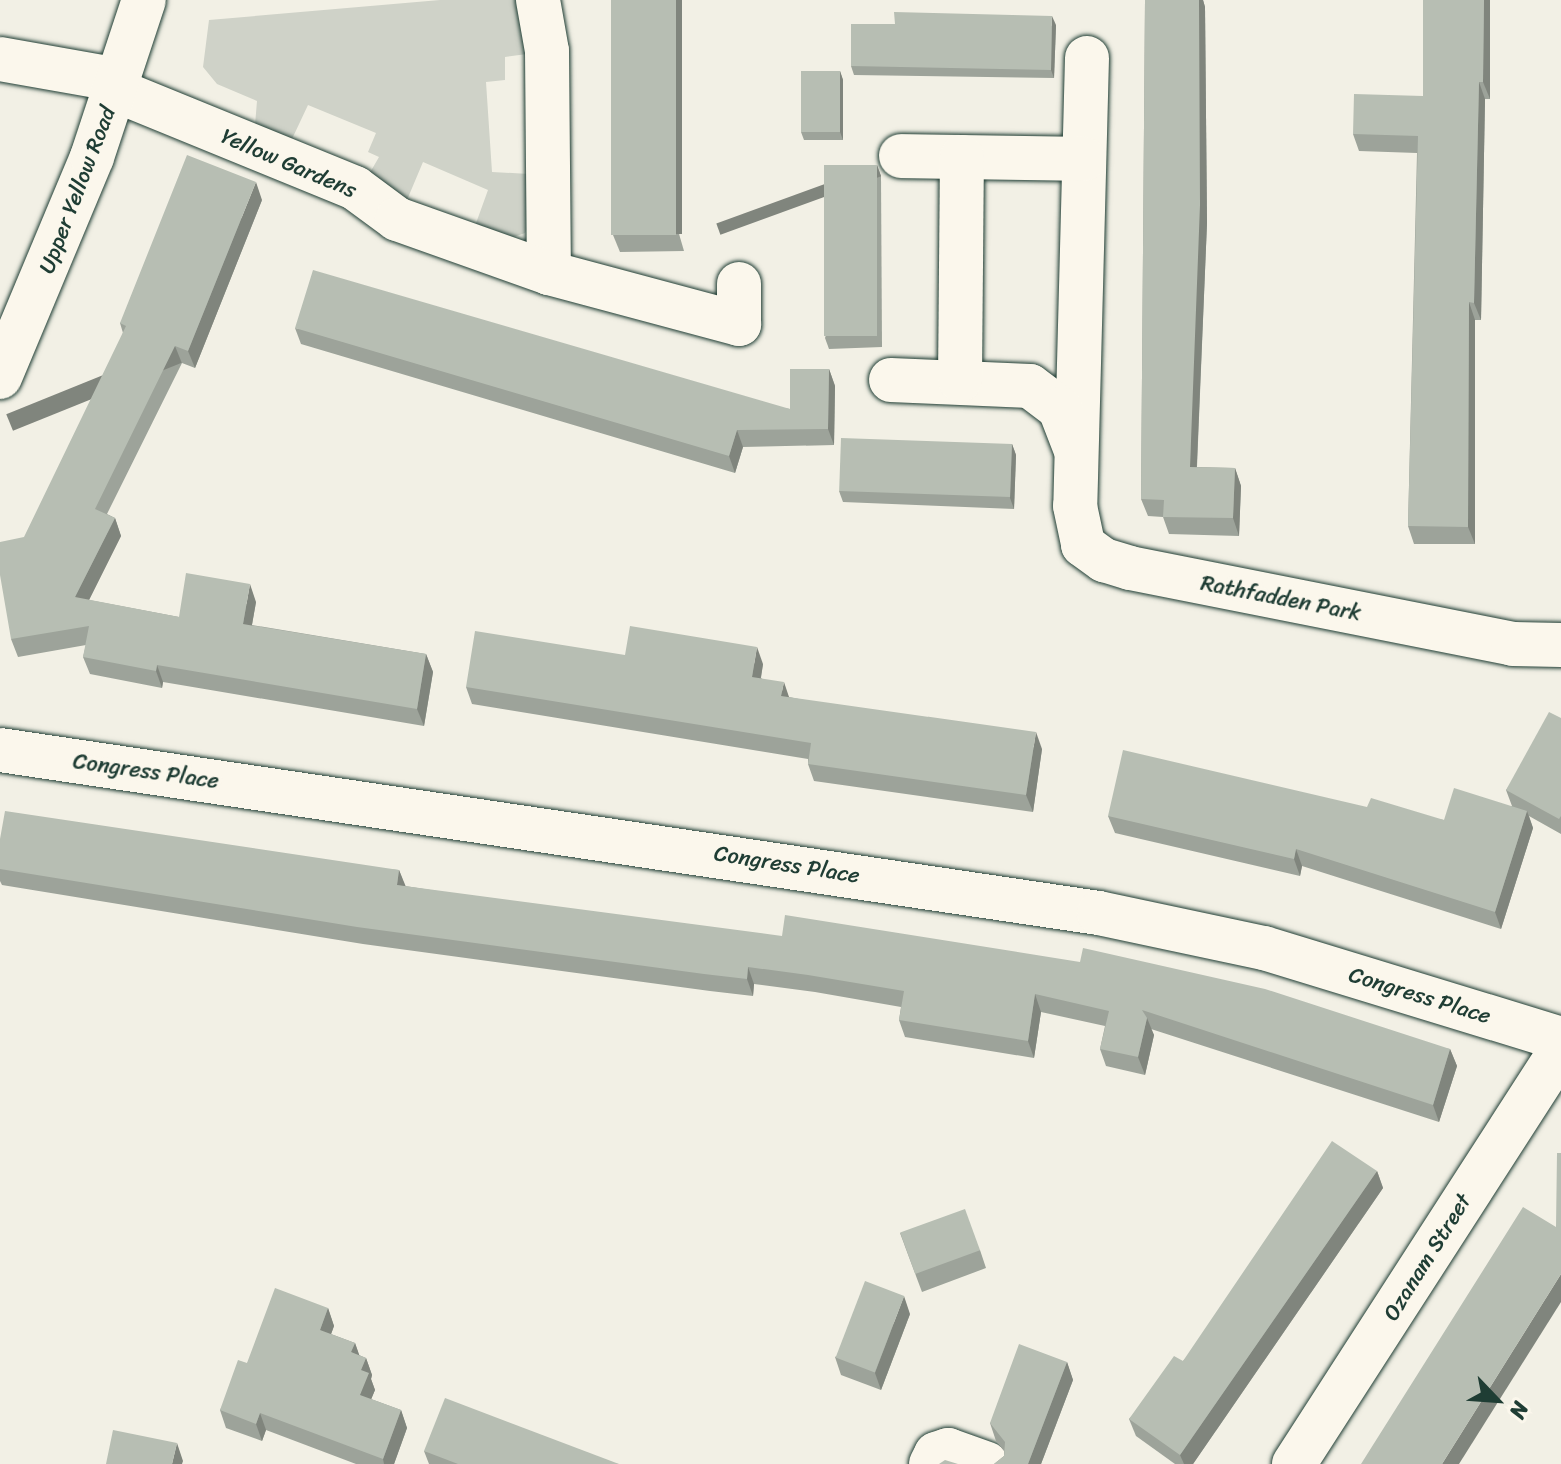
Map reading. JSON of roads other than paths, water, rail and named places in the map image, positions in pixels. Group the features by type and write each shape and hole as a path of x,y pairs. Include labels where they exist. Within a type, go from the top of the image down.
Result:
{"street":[{"name":"Upper Yellow Road","path":"0,377 58,243 117,85 144,0"},
{"path":"538,0 547,51 549,273"},
{"name":"Rathfadden Park","path":"1087,58 1076,470 1078,536 1095,556 1116,565 1513,644 1561,645"},
{"name":"Yellow Gardens","path":"0,59 117,85 355,188 397,219 549,273 739,324 739,284"},
{"path":"901,156 1084,159"},
{"path":"960,380 962,157"},
{"name":"Rathfadden Park","path":"891,380 1016,383 1042,392 1067,418 1076,470"},
{"name":"Congress Place","path":"0,750 1099,913 1264,948 1561,1039"},
{"name":"Ozanam Street","path":"1294,1464 1561,1050"},
{"path":"931,1464 936,1454 948,1450 987,1464"}]}
